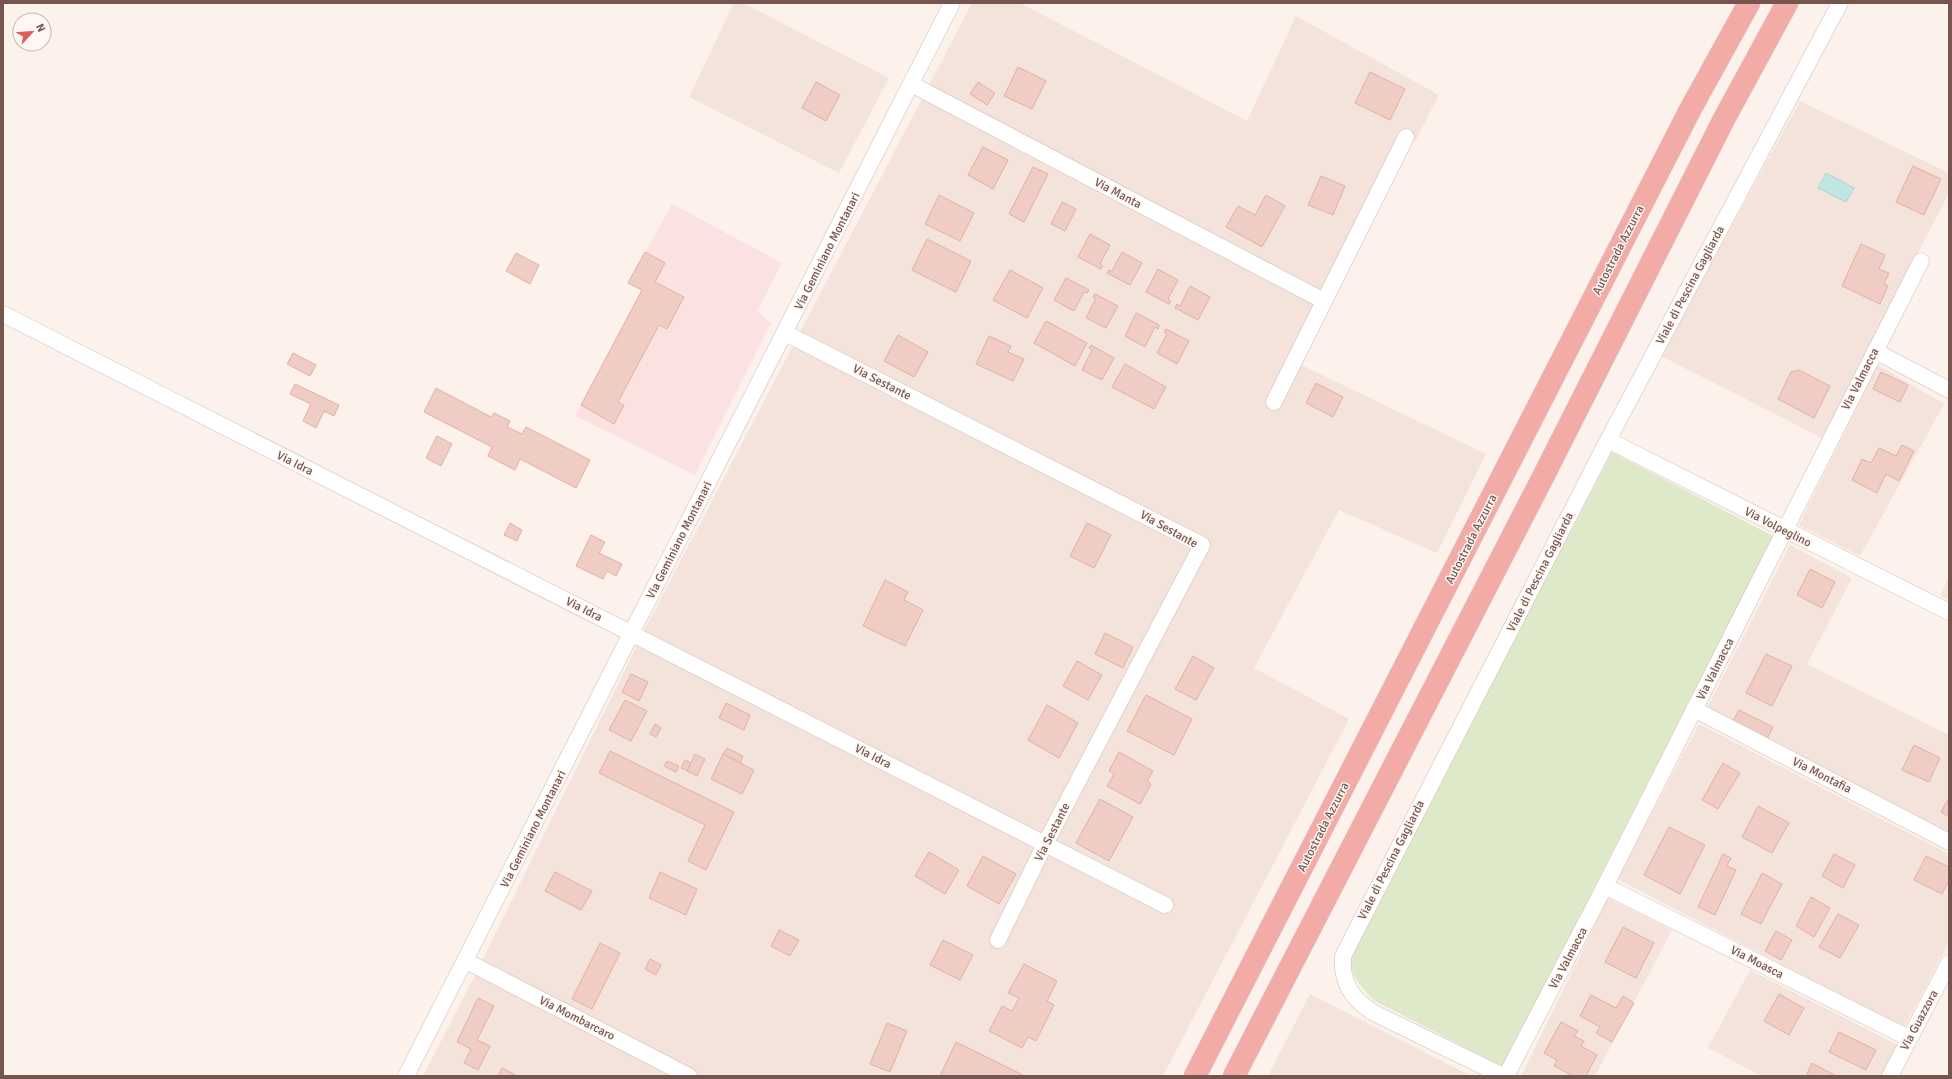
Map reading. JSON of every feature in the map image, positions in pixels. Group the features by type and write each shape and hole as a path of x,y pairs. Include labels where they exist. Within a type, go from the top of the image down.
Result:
{"highway":[{"name":"Autostrada Azzurra","path":"1196,1076 1690,110 1749,3"},
{"path":"1234,1076 1543,477 1724,119 1787,3"}],"street":[{"name":"Via Geminiano Montanari","path":"406,1076 952,3"},
{"name":"Viale di Pescina Gagliarda","path":"1503,1076 1374,1013 1363,1006 1346,984 1343,972 1343,956 1608,440 1840,3"},
{"name":"Via Manta","path":"911,84 1324,301"},
{"path":"1274,402 1406,137"},
{"name":"Via Valmacca","path":"1506,1076 1605,886 1921,260"},
{"name":"Via Idra","path":"3,314 1165,905"},
{"name":"Via Sestante","path":"785,333 1202,545 1045,844 998,940"},
{"path":"1875,351 1949,390"},
{"name":"Via Volpeglino","path":"1608,440 1949,612"},
{"name":"Via Montafia","path":"1694,709 1949,842"},
{"name":"Via Moasca","path":"1605,886 1909,1038"},
{"name":"Via Mombarcaro","path":"466,960 690,1076"},
{"name":"Via Guazzora","path":"1890,1076 1949,963"}],"shaded area":[{"path":"734,3 743,3 889,78 839,173 689,97"},
{"path":"972,3 1020,3 1247,121 1296,16 1439,95 1415,142 1401,135 1322,288 1289,359 1486,454 1437,553 1339,510 1254,668 1349,719 1163,1076 423,1076 472,981 645,629"},
{"path":"1800,101 1949,173 1949,193 1822,438 1661,356"},
{"path":"672,204 782,263 757,311 771,323 695,475 575,416 642,291 628,283"},
{"path":"1878,365 1944,404 1860,556 1799,525"},
{"path":"1790,545 1852,578 1807,664 1949,735 1949,835 1707,708"},
{"path":"1949,577 1949,600 1940,596"},
{"path":"1699,724 1949,854 1949,942 1904,1028 1617,879"},
{"path":"1608,898 1672,930 1595,1076 1526,1076 1522,1074"},
{"path":"1750,970 1898,1045 1882,1076 1762,1076 1708,1048"},
{"path":"1310,994 1471,1076 1268,1076"}],"green space":[{"path":"1612,452 1773,536 1503,1067 1373,1000 1357,981 1352,970 1350,960 1352,951"}],"water":[{"path":"1826,173 1854,188 1846,202 1818,188"}],"building":[{"path":"1018,67 1046,81 1032,109 1004,96"},
{"path":"1370,72 1405,89 1390,120 1355,103"},
{"path":"816,82 840,95 826,121 802,108"},
{"path":"978,82 995,93 987,105 970,94"},
{"path":"983,147 1008,160 993,189 968,175"},
{"path":"1913,166 1941,179 1924,215 1896,202"},
{"path":"1033,167 1048,174 1024,222 1009,214"},
{"path":"1321,176 1345,186 1333,215 1308,205"},
{"path":"939,195 974,213 960,241 925,224"},
{"path":"1266,195 1285,206 1262,247 1226,227 1238,206 1255,215"},
{"path":"1062,202 1076,209 1065,231 1051,224"},
{"path":"1090,234 1110,245 1100,264 1103,266 1101,269 1078,257"},
{"path":"927,239 971,261 956,292 912,270"},
{"path":"1861,244 1885,255 1879,269 1889,273 1884,283 1888,286 1880,304 1842,286"},
{"path":"645,252 665,263 655,282 684,297 667,329 659,325 618,402 624,405 614,424 581,405 642,290 628,283"},
{"path":"1122,252 1142,263 1130,285 1107,273 1109,270 1112,271"},
{"path":"516,253 539,265 530,284 506,271"},
{"path":"1158,269 1178,280 1168,299 1171,301 1169,304 1146,292"},
{"path":"1010,270 1043,288 1027,318 993,300"},
{"path":"1066,278 1089,290 1087,293 1084,292 1074,311 1054,300"},
{"path":"1190,286 1210,297 1198,320 1175,308 1177,304 1180,306"},
{"path":"1095,294 1118,306 1106,328 1086,318 1096,298 1093,297"},
{"path":"1136,313 1159,325 1158,329 1155,327 1145,347 1125,336"},
{"path":"1046,321 1087,343 1075,366 1034,343"},
{"path":"1166,329 1189,341 1177,364 1157,353 1167,334 1164,332"},
{"path":"898,335 928,352 914,377 884,361"},
{"path":"989,336 1011,346 1008,352 1024,359 1013,381 976,364"},
{"path":"1091,345 1114,358 1102,380 1082,370 1092,350 1089,348"},
{"path":"293,353 316,365 310,376 287,364"},
{"path":"1125,364 1166,387 1154,409 1112,387"},
{"path":"1799,370 1830,386 1814,418 1778,399 1791,372"},
{"path":"1881,372 1908,385 1900,402 1873,389"},
{"path":"1316,383 1343,397 1333,417 1306,403"},
{"path":"295,384 339,405 334,416 324,411 316,428 303,421 311,404 290,394"},
{"path":"436,388 491,417 494,413 510,421 507,427 522,434 526,427 590,460 576,488 520,459 515,470 488,456 492,447 424,412"},
{"path":"437,436 452,444 441,466 426,458"},
{"path":"1902,445 1914,451 1899,481 1886,474 1877,493 1852,480 1862,459 1871,463 1879,448 1896,456"},
{"path":"510,523 522,530 517,541 504,535"},
{"path":"1087,523 1111,535 1094,568 1070,556"},
{"path":"591,535 605,542 599,553 622,564 616,576 607,571 603,579 576,566"},
{"path":"1810,569 1835,582 1822,608 1797,595"},
{"path":"885,580 908,592 904,600 923,610 905,646 863,626"},
{"path":"1105,633 1133,647 1123,668 1095,654"},
{"path":"1766,654 1792,666 1772,706 1746,693"},
{"path":"1193,656 1214,668 1196,700 1175,689"},
{"path":"1077,661 1102,675 1088,700 1063,686"},
{"path":"631,674 648,682 639,701 622,692"},
{"path":"1146,695 1192,719 1174,755 1127,731"},
{"path":"625,700 647,711 631,741 609,730"},
{"path":"726,703 750,715 744,730 719,718"},
{"path":"1047,705 1078,723 1059,758 1028,740"},
{"path":"1739,710 1773,727 1767,739 1733,721"},
{"path":"655,724 661,728 656,737 650,734"},
{"path":"1914,745 1940,758 1929,782 1902,770"},
{"path":"727,748 743,756 740,763 723,754"},
{"path":"610,751 734,812 706,870 688,861 705,825 599,773"},
{"path":"1119,752 1153,771 1147,781 1151,784 1140,804 1107,786 1114,774 1109,771"},
{"path":"695,754 705,759 697,776 687,771"},
{"path":"723,754 754,770 742,794 711,779"},
{"path":"685,760 691,763 687,771 681,768"},
{"path":"667,761 679,766 676,772 664,766"},
{"path":"1723,763 1740,773 1718,809 1702,800"},
{"path":"1949,798 1949,817 1941,812"},
{"path":"1100,799 1133,817 1109,861 1076,843"},
{"path":"1758,806 1789,823 1772,853 1742,837"},
{"path":"1669,827 1705,845 1680,894 1644,875"},
{"path":"929,852 959,870 945,894 915,876"},
{"path":"1723,854 1731,858 1727,866 1736,870 1715,915 1698,907"},
{"path":"1834,854 1855,865 1843,888 1822,876"},
{"path":"983,856 1016,874 999,904 967,886"},
{"path":"1926,856 1949,867 1949,880 1942,894 1914,880"},
{"path":"555,872 592,891 581,910 545,891"},
{"path":"660,872 697,889 686,915 649,898"},
{"path":"1762,873 1782,884 1761,924 1741,914"},
{"path":"1811,897 1830,908 1814,937 1796,926"},
{"path":"1838,914 1859,925 1840,958 1819,947"},
{"path":"1623,927 1654,943 1636,978 1605,962"},
{"path":"779,930 799,940 790,956 771,946"},
{"path":"1776,931 1792,940 1781,960 1765,951"},
{"path":"943,940 973,955 960,980 930,965"},
{"path":"600,943 620,953 592,1009 572,999"},
{"path":"650,959 661,965 656,975 645,969"},
{"path":"1024,964 1057,981 1047,1001 1054,1005 1036,1041 1028,1037 1022,1048 989,1031 1002,1006 1012,1011 1019,998 1008,993"},
{"path":"1779,994 1804,1008 1789,1035 1764,1021"},
{"path":"1591,995 1616,1008 1623,996 1634,1003 1612,1042 1596,1033 1600,1027 1580,1016"},
{"path":"478,998 494,1006 477,1040 490,1046 478,1070 464,1063 471,1049 457,1042"},
{"path":"1561,1022 1578,1031 1574,1036 1584,1041 1581,1046 1597,1055 1586,1076 1573,1076 1554,1066 1557,1060 1544,1053"},
{"path":"887,1023 907,1031 890,1072 870,1064"},
{"path":"1839,1032 1876,1050 1866,1070 1829,1052"},
{"path":"956,1042 1023,1075 1023,1076 940,1076"},
{"path":"1812,1063 1836,1076 1806,1076"},
{"path":"502,1068 517,1076 498,1076"}]}
